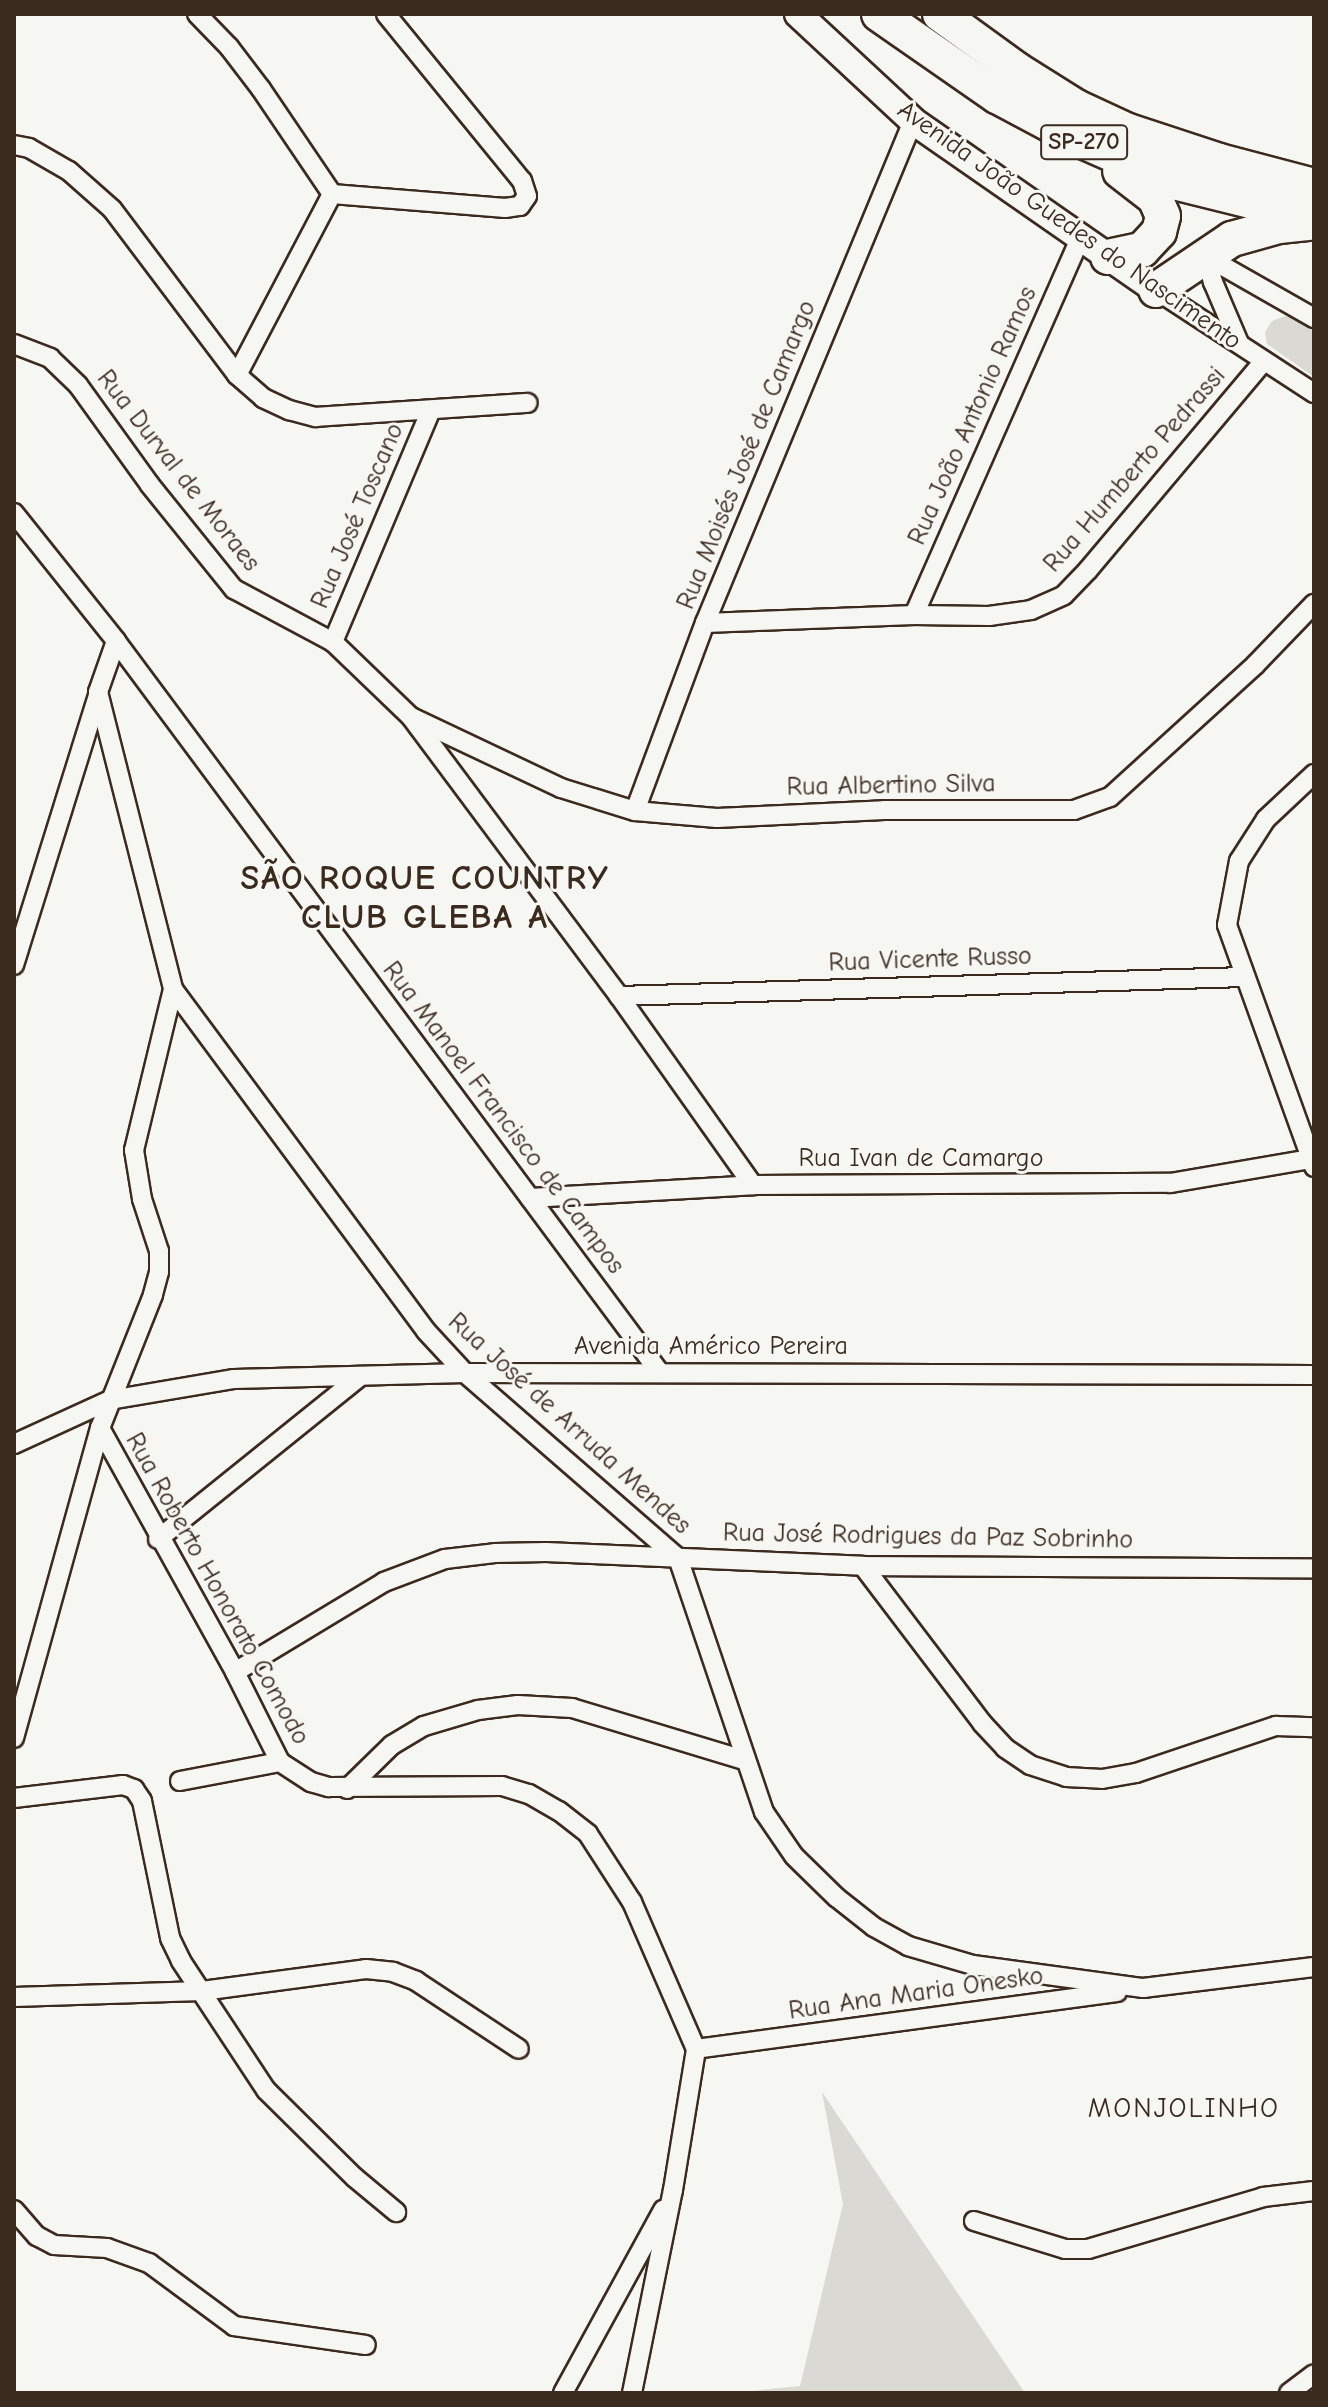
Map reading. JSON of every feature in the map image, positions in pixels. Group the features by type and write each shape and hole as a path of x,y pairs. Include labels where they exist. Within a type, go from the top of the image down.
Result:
{"highway":[{"name":"SP-270","path":"879,14 997,96 1078,139 1178,183 1314,220"},
{"name":"SP-270","path":"940,14 1076,107 1128,131 1219,161 1314,186"},
{"path":"1078,139 1155,198 1163,216 1159,232 1142,250 1094,248"},
{"path":"1156,290 1232,239 1250,232 1314,220"}],"street":[{"path":"197,14 229,47 261,89 332,194"},
{"path":"332,194 505,208 520,206 525,201 522,181 403,22 386,14"},
{"name":"Avenida João Guedes do Nascimento","path":"798,14 913,121 1094,248 1314,393"},
{"name":"Rua Moisés José de Camargo","path":"635,811 705,623 913,121"},
{"path":"14,145 29,148 69,171 112,209 237,375 263,398 289,410 316,417 528,403"},
{"path":"237,375 332,194"},
{"name":"Rua João Antonio Ramos","path":"914,615 1094,248"},
{"path":"1207,257 1314,318"},
{"path":"1207,257 1213,282 1239,343"},
{"name":"Rua Durval de Moraes","path":"14,344 50,358 78,385 150,485 234,589 333,642 411,717 619,996 753,1185"},
{"name":"Rua Humberto Pedrassi","path":"705,623 914,615 989,616 1031,610 1064,595 1264,361"},
{"name":"Rua José Toscano","path":"333,642 431,410"},
{"name":"Rua Manoel Francisco de Campos","path":"14,513 116,641 660,1373"},
{"name":"Rua Albertino Silva","path":"411,717 561,788 635,811 717,818 884,810 1074,810 1110,797 1255,665 1314,604"},
{"path":"14,965 116,641"},
{"name":"Rua José de Arruda Mendes","path":"98,692 173,989 426,1331 465,1373 678,1558 764,1812 794,1856 836,1897 874,1927 908,1946 973,1965 1143,1988 1314,1967"},
{"path":"1312,1163 1243,977 1227,925 1239,861 1266,819 1314,774"},
{"name":"Rua Vicente Russo","path":"619,996 1243,977"},
{"name":"Rua Roberto Honorato Comodo","path":"173,989 134,1150 142,1199 159,1251 159,1272 153,1295 100,1428 158,1539 235,1672 280,1762 311,1782 347,1789 502,1786 529,1794 559,1811 588,1834 632,1902 696,2049"},
{"name":"Rua Ivan de Camargo","path":"530,1198 753,1185 1170,1183 1312,1163"},
{"name":"Avenida Américo Pereira","path":"14,1444 110,1400 234,1379 465,1373 1314,1375"},
{"path":"158,1539 358,1378"},
{"path":"14,1738 100,1428"},
{"name":"Rua José Rodrigues da Paz Sobrinho","path":"235,1672 384,1582 445,1559 546,1552 863,1566 1314,1568"},
{"path":"863,1566 982,1723 1005,1748 1030,1765 1066,1777 1102,1779 1136,1773 1276,1726 1314,1727"},
{"path":"347,1789 392,1745 424,1726 478,1710 518,1705 572,1708 744,1760"},
{"path":"180,1781 280,1762"},
{"path":"14,1798 123,1785 134,1789 142,1801 170,1938 202,1991 266,2090 354,2177 396,2212"},
{"path":"14,1997 202,1991 332,1971 366,1969 393,1972 437,1993 519,2049"},
{"name":"Rua Ana Maria Onesko","path":"696,2049 1143,1988"},
{"path":"632,2393 673,2190 696,2049"},
{"path":"563,2393 673,2190"},
{"path":"974,2221 1065,2249 1088,2249 1263,2197 1314,2191"},
{"path":"14,2210 37,2236 54,2245 107,2248 149,2263 234,2326 366,2345"},
{"path":"1289,2393 1314,2374"}],"shaded area":[{"path":"1285,316 1314,323 1314,377 1267,344 1265,332 1272,321"},
{"path":"822,2092 1025,2393 731,2393 800,2386 843,2204"}],"district":[{"name":"SÃO ROQUE COUNTRY CLUB GLEBA A","path":"425,898"},
{"name":"MONJOLINHO","path":"1184,2108"}]}
